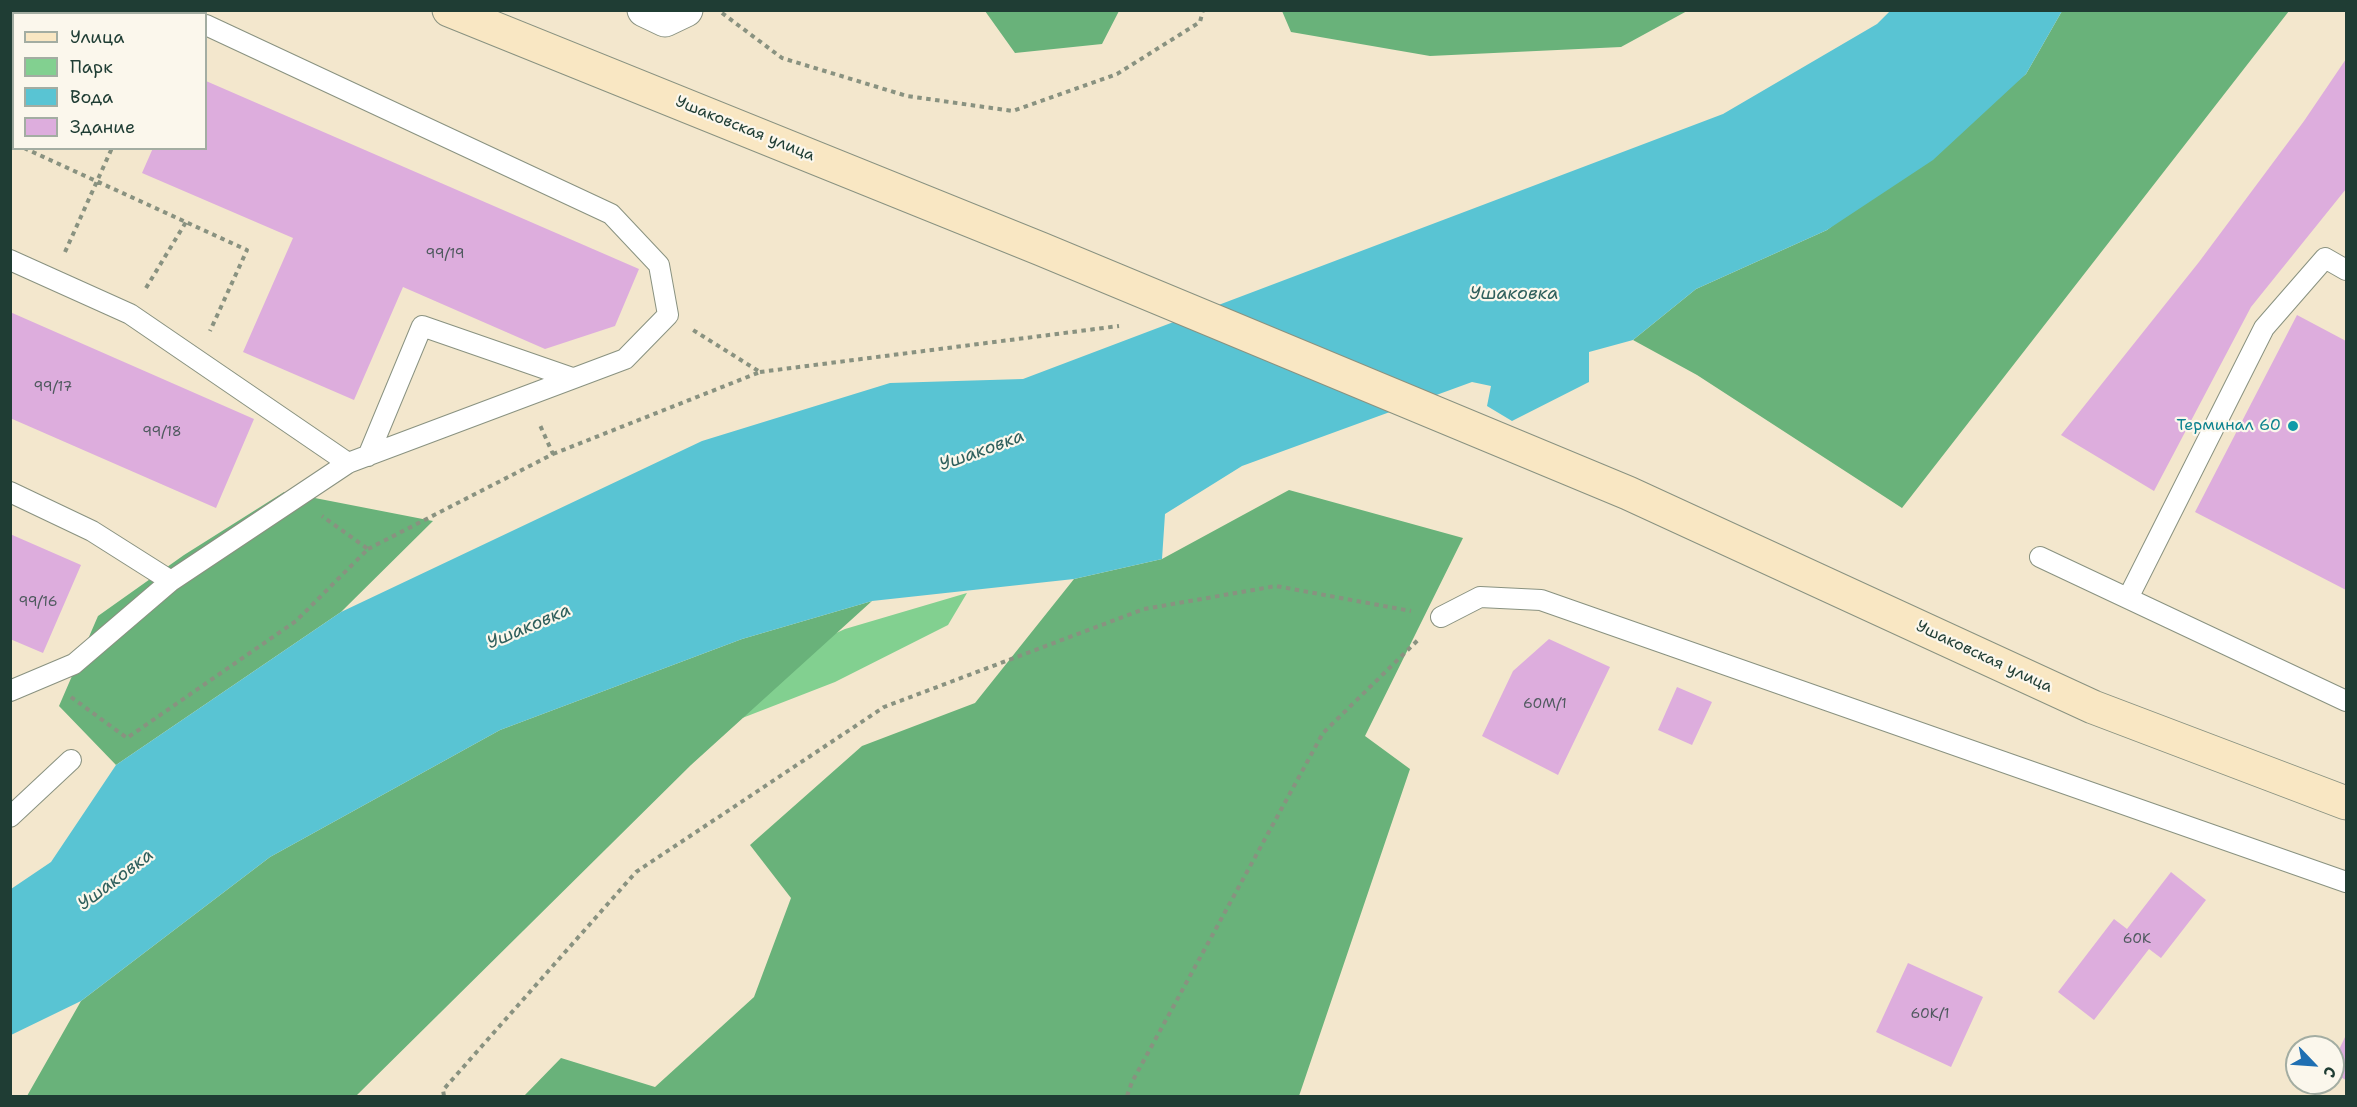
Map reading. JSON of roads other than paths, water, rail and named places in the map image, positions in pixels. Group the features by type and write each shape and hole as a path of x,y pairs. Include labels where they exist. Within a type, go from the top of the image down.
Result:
{"main road":[{"name":"Ушаковская улица","path":"449,10 1041,249 1628,494 2093,707 2346,803"}],"street":[{"path":"644,10 665,20 686,10"}],"lane":[{"path":"10,691 74,664 171,581 348,463 625,359 668,315 658,265 611,214 207,25"},
{"path":"2128,598 2264,328 2325,258 2346,270"},
{"path":"10,260 130,314 348,463"},
{"path":"368,456 422,326 572,378"},
{"path":"10,492 92,531 171,581"},
{"path":"2040,557 2346,701"},
{"path":"1441,617 1480,597 1541,600 2346,882"},
{"path":"10,817 71,760"}],"water":[{"name":"Ушаковка","path":"1890,11 2062,11 2026,74 1933,160 1827,230 1696,289 1633,340 1589,352 1589,382 1512,421 1487,406 1491,386 1472,382 1242,466 1165,514 1162,559 1074,579 872,601 742,639 500,730 270,857 81,1001 11,1035 11,889 51,862 116,765 341,612 702,441 890,383 1023,379 1723,114 1877,24"}],"place":[{"name":"Терминал 60","path":"2293,426"}]}
